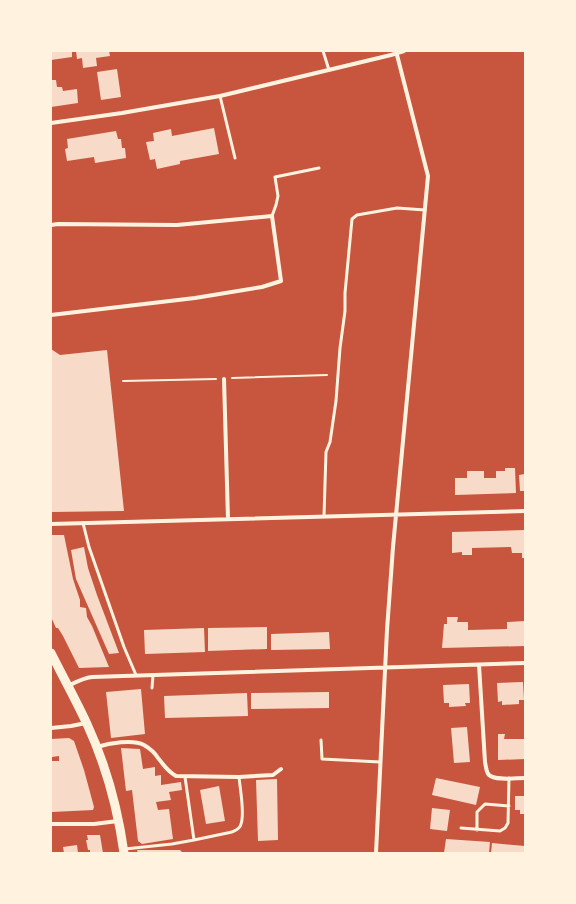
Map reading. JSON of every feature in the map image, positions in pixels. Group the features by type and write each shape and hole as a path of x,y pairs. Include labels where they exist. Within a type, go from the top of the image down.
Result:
{"highway":[{"path":"51,653 87,723 105,769 124,851"}],"street":[{"path":"51,123 122,113 220,96 404,51"},
{"path":"376,853 387,630 396,514 428,176 396,52"},
{"path":"51,225 177,225 272,216 282,281 195,298 51,315"},
{"path":"224,379 228,520"},
{"path":"51,524 525,511"},
{"path":"68,686 87,677 525,663"},
{"path":"479,665 485,762 487,772 495,778 525,778"},
{"path":"51,728 87,723"},
{"path":"97,748 106,744 123,742 144,745 170,772 176,776 239,777 273,775 281,769"},
{"path":"51,824 94,824 118,821"}],"lane":[{"path":"323,51 329,70"},
{"path":"220,96 234,158"},
{"path":"272,216 278,196 275,177 319,168"},
{"path":"324,516 326,452 330,442 336,401 352,219 357,215 397,208 425,210"},
{"path":"83,523 89,547 124,647 136,675"},
{"path":"152,688 153,675"},
{"path":"321,740 322,759 380,762"},
{"path":"185,777 194,840"},
{"path":"124,851 194,840 238,830 241,825 243,812 239,777"},
{"path":"461,828 500,831 504,828 508,823 509,778"},
{"path":"477,830 477,812 485,804 508,806"}],"building":[{"path":"51,51 72,51 72,57 51,60"},
{"path":"76,51 109,51 110,56 96,58 97,66 83,68 82,58 77,59"},
{"path":"117,69 121,97 101,100 97,72"},
{"path":"51,80 56,80 57,87 62,87 63,91 77,89 78,103 51,107"},
{"path":"214,128 219,154 180,161 180,164 157,169 155,159 150,160 146,142 154,141 153,133 171,129 172,136"},
{"path":"116,131 118,139 121,139 122,148 125,148 126,158 95,163 94,157 67,161 65,149 68,148 67,139"},
{"path":"51,349 60,355 107,350 124,511 51,512"},
{"path":"505,468 515,468 516,493 455,495 455,478 467,478 467,471 484,471 484,478 496,478 496,471 505,471"},
{"path":"525,474 525,491 520,491 519,475"},
{"path":"525,530 525,558 522,558 522,553 512,553 511,547 472,548 472,555 462,555 462,552 452,553 452,532"},
{"path":"51,535 64,535 73,579 80,600 80,607 86,608 87,617 109,667 79,668 63,636 58,628 56,628 51,617"},
{"path":"84,547 88,568 119,653 109,654 76,579 71,550"},
{"path":"447,617 458,617 457,622 468,622 468,630 507,629 507,622 525,621 525,646 442,648 444,624 447,624"},
{"path":"267,627 267,649 208,651 208,628"},
{"path":"204,628 205,652 145,654 144,630"},
{"path":"329,632 330,649 271,650 271,634"},
{"path":"523,682 524,700 519,700 519,704 502,705 502,701 498,702 497,683"},
{"path":"469,684 470,703 465,703 466,706 449,707 449,703 444,703 443,685"},
{"path":"141,689 145,734 111,738 106,692"},
{"path":"329,692 329,708 251,709 251,693"},
{"path":"247,693 248,716 165,718 164,696"},
{"path":"467,727 470,762 454,763 451,728"},
{"path":"498,734 505,734 504,739 525,739 525,759 498,760"},
{"path":"69,738 74,741 94,807 93,810 52,812 51,761 59,761 59,756 52,757 51,739"},
{"path":"121,748 140,749 143,769 155,767 155,776 161,775 161,785 181,782 182,790 169,792 171,800 156,802 158,810 169,809 173,839 142,844 138,841 132,790 126,791"},
{"path":"436,778 480,787 476,805 432,795"},
{"path":"277,779 278,840 258,841 256,780"},
{"path":"219,786 225,821 206,824 200,790"},
{"path":"515,796 525,796 525,814 520,814 520,810 515,810"},
{"path":"432,808 450,810 447,831 430,829"},
{"path":"87,835 100,835 103,853 90,853 86,840 88,840"},
{"path":"446,839 490,842 489,853 444,853"},
{"path":"492,843 525,846 525,853 491,853"},
{"path":"77,845 78,853 64,853 63,847"},
{"path":"137,850 180,850 183,853 138,853"}]}
